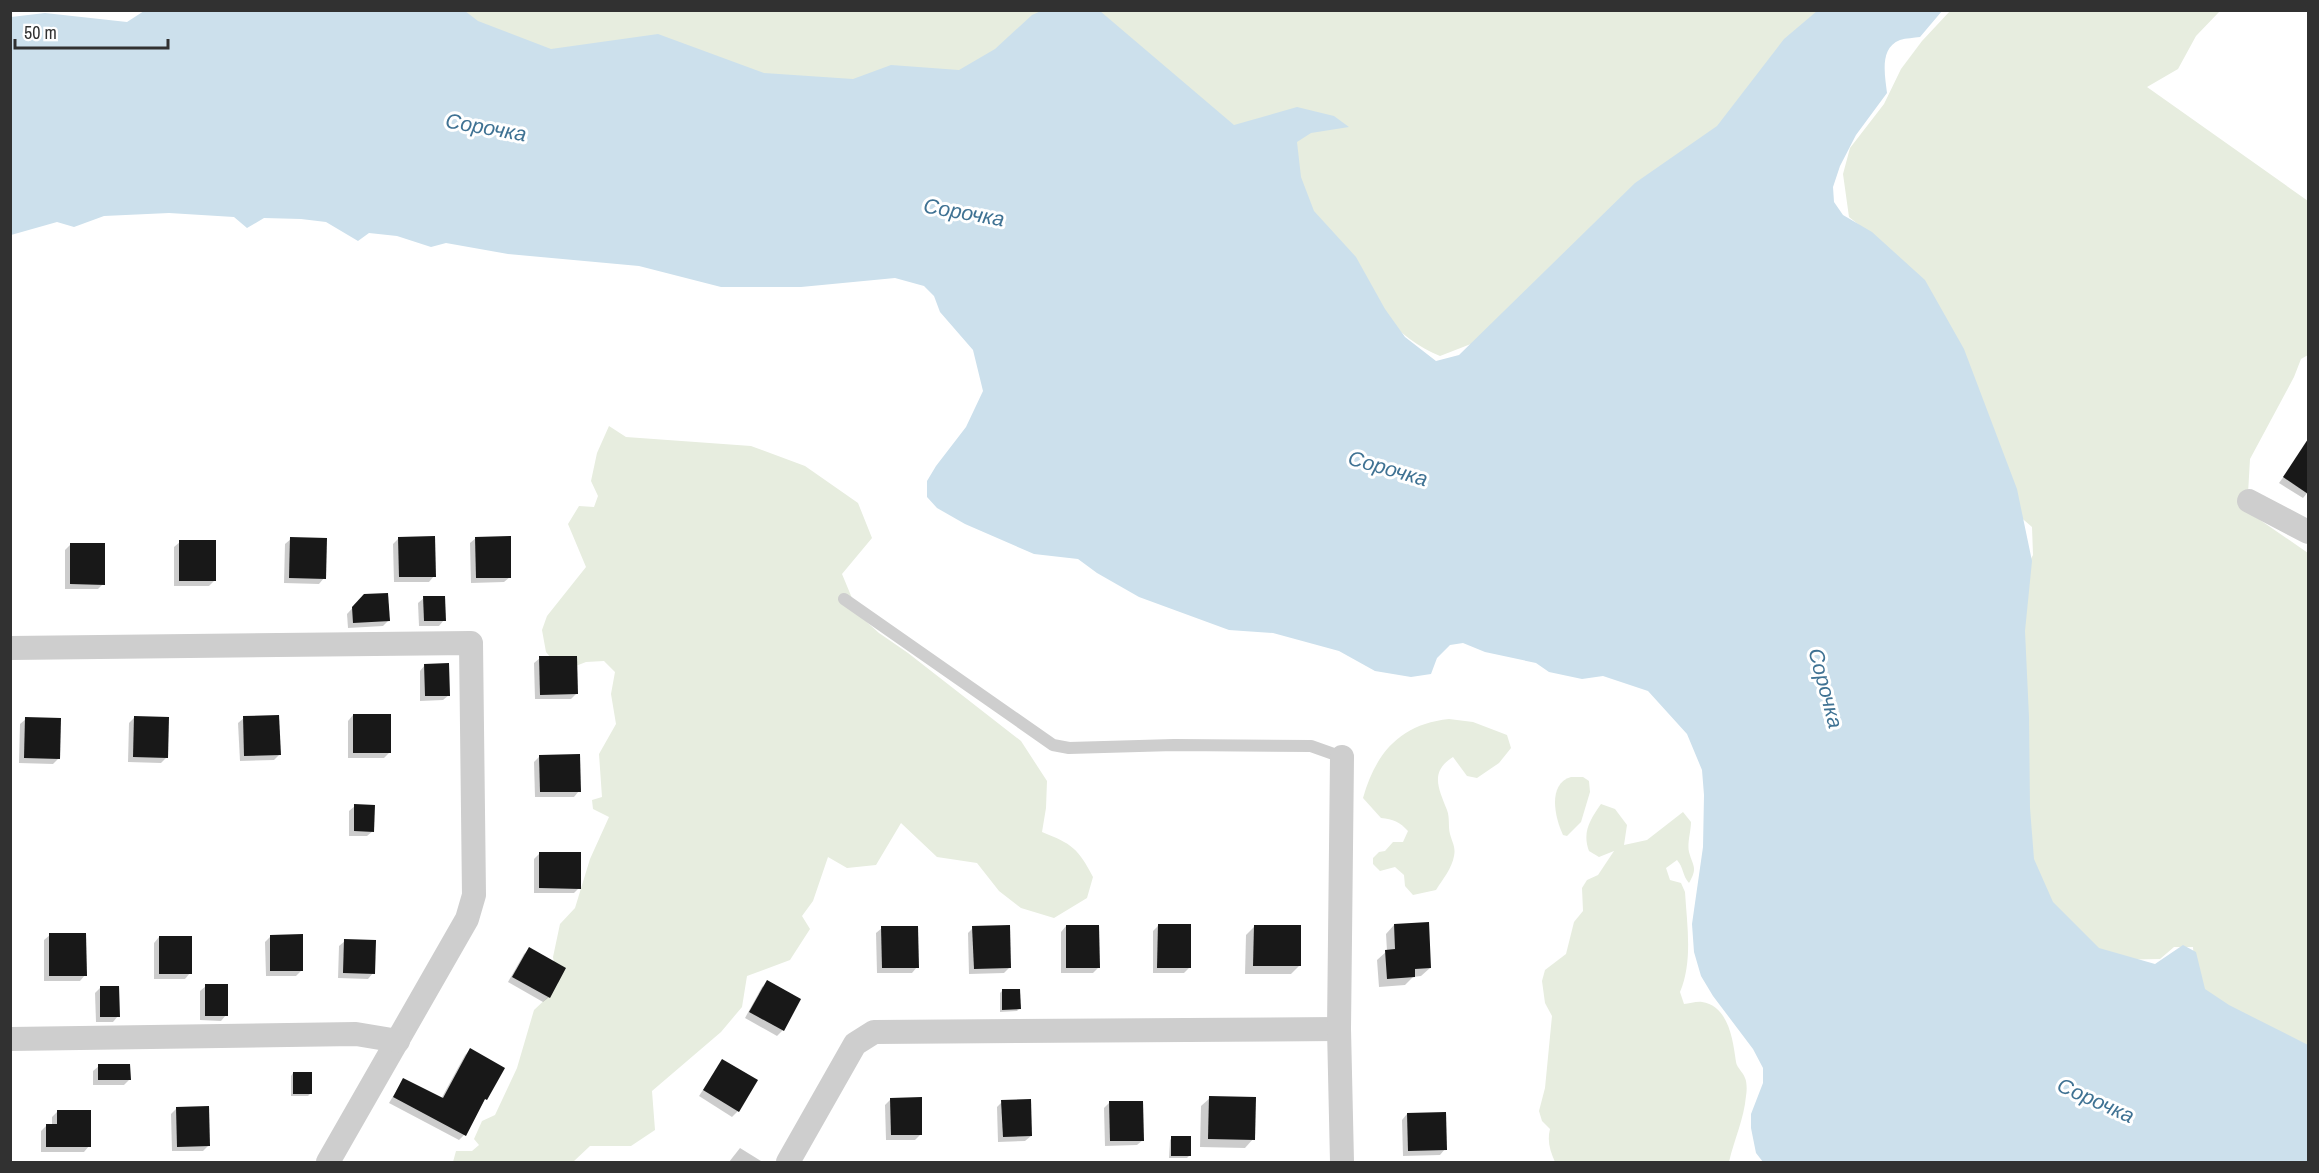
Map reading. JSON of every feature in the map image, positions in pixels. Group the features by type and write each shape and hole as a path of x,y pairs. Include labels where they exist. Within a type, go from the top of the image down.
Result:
{"street":[{"path":"2249,501 2308,532"},
{"path":"10,648 471,643 474,896 467,919 328,1162"},
{"path":"1342,757 1339,1029 1342,1162"},
{"path":"788,1162 855,1044 874,1032 1339,1029"},
{"path":"10,1039 356,1034 398,1041"}],"lane":[{"path":"844,599 1053,745 1069,748 1174,745 1311,746 1342,757"}],"shaded area":[{"path":"443,11 1831,11 1727,128 1494,335 1440,356 1411,340 1385,318 1362,291 1340,261 1271,138 980,90 581,62"},
{"path":"1950,11 2220,11 2196,36 2178,69 2147,87 2308,201 2308,355 2301,359 2294,377 2250,459 2247,511 2308,553 2308,1061 2213,1000 2195,978 2193,947 2174,947 2160,959 2111,960 2074,939 2024,857 2020,580 2033,555 2032,527 2017,514 1869,233 1849,217 1843,174 1850,148 1884,104 1901,69 1922,41"},
{"path":"609,426 626,437 751,446 805,466 858,503 872,538 842,574 859,615 879,633 1021,741 1047,781 1042,832 1073,848 1083,859 1093,877 1087,898 1054,918 1021,908 999,891 977,863 937,857 901,823 876,865 847,868 828,857 813,901 802,916 810,929 790,960 747,976 742,1007 721,1032 652,1091 655,1130 631,1146 590,1146 573,1162 453,1162 456,1151 472,1151 479,1145 474,1139 482,1121 495,1115 517,1068 534,1010 550,995 556,973 553,957 560,924 575,908 590,859 609,817 593,809 592,800 602,797 599,754 616,724 611,694 615,672 604,661 586,662 568,669 556,664 546,652 542,630 547,616 586,567 568,524 579,506 594,507 598,496 591,481 597,453"},
{"path":"1449,719 1473,722 1507,735 1511,748 1499,763 1477,778 1467,776 1453,757 1441,769 1438,775 1439,788 1448,813 1454,856 1436,890 1413,895 1405,886 1404,875 1395,867 1380,871 1373,864 1373,858 1379,852 1385,851 1393,842 1403,842 1408,831 1396,822 1381,818 1363,798 1375,767 1393,743 1417,727"},
{"path":"1571,777 1583,777 1589,781 1590,792 1581,822 1567,836 1563,835 1560,828 1555,802 1558,787"},
{"path":"1601,804 1615,809 1627,825 1624,845 1647,840 1683,812 1691,822 1689,852 1694,870 1692,878 1689,883 1677,860 1666,868 1670,880 1681,883 1685,892 1688,955 1680,992 1684,1004 1702,1002 1711,1005 1724,1017 1731,1035 1737,1064 1746,1082 1747,1092 1743,1113 1729,1162 1555,1162 1552,1154 1549,1142 1550,1129 1542,1121 1539,1111 1545,1088 1552,1016 1545,1003 1542,981 1545,970 1566,954 1574,922 1583,911 1582,888 1587,880 1598,875 1614,851 1599,857 1589,851 1587,844 1588,826"}],"water":[{"name":"Сорочка","path":"144,11 465,11 478,21 551,49 658,34 764,73 853,79 891,65 959,70 995,49 1032,15 1041,11 1100,11 1234,125 1297,107 1334,116 1349,127 1311,133 1297,142 1301,177 1314,211 1356,257 1385,309 1405,337 1436,361 1459,355 1635,183 1717,126 1784,39 1817,11 1942,11 1920,37 1900,40 1889,49 1885,63 1887,93 1856,135 1840,166 1833,187 1834,202 1843,215 1872,232 1925,280 1964,349 2017,489 2032,561 2025,631 2030,808 2034,859 2053,902 2099,948 2155,964 2183,945 2196,952 2205,989 2229,1005 2308,1045 2308,1162 1763,1162 1756,1153 1751,1114 1763,1083 1763,1068 1753,1049 1713,996 1701,976 1694,952 1692,924 1703,847 1702,770 1687,734 1648,691 1603,676 1582,679 1549,672 1536,663 1485,652 1463,643 1450,645 1437,658 1431,674 1411,677 1375,671 1339,651 1273,633 1229,630 1139,597 1097,573 1078,559 1034,554 965,524 937,508 927,497 927,481 966,427 983,391 973,350 940,312 934,296 924,286 895,278 801,287 721,287 639,266 508,254 446,243 431,247 397,236 369,233 358,241 326,222 301,219 264,218 247,228 234,217 169,213 104,216 74,227 57,222 11,235 11,17 45,13 127,22"}],"building":[{"path":"2308,439 2308,494 2283,477"},
{"path":"435,536 436,577 399,577 398,537"},
{"path":"511,536 511,578 476,578 475,537"},
{"path":"290,537 327,538 326,579 289,578"},
{"path":"179,540 216,540 216,581 179,581"},
{"path":"70,543 105,543 105,585 70,584"},
{"path":"388,593 390,621 353,623 352,607 364,594"},
{"path":"423,596 445,596 446,621 424,621"},
{"path":"539,656 577,656 578,694 540,695"},
{"path":"449,663 450,696 425,696 424,664"},
{"path":"353,714 391,714 391,753 353,753"},
{"path":"279,715 281,755 244,756 243,716"},
{"path":"134,716 169,717 168,758 133,757"},
{"path":"25,717 61,718 60,759 24,758"},
{"path":"580,754 581,792 540,792 539,755"},
{"path":"354,804 375,805 374,832 354,831"},
{"path":"539,852 581,852 581,889 539,888"},
{"path":"1429,922 1431,968 1415,969 1415,977 1387,979 1385,950 1395,949 1394,924"},
{"path":"1158,924 1191,924 1191,968 1157,968"},
{"path":"1010,925 1011,968 974,969 972,926"},
{"path":"1066,925 1099,925 1100,968 1066,968"},
{"path":"1254,925 1301,925 1301,966 1253,966"},
{"path":"881,926 918,926 919,968 882,968"},
{"path":"49,933 86,933 87,976 49,976"},
{"path":"303,934 303,971 270,971 270,935"},
{"path":"159,936 192,936 192,974 159,974"},
{"path":"344,939 376,940 375,974 343,973"},
{"path":"529,947 566,968 550,998 512,977"},
{"path":"767,980 801,999 784,1031 749,1012"},
{"path":"205,984 228,984 228,1016 205,1016"},
{"path":"100,986 119,986 120,1017 100,1017"},
{"path":"1002,989 1020,989 1021,1009 1002,1010"},
{"path":"470,1048 505,1068 487,1100 485,1099 466,1136 393,1097 403,1078 443,1098"},
{"path":"722,1059 758,1080 739,1112 703,1090"},
{"path":"98,1064 130,1064 131,1080 98,1080"},
{"path":"293,1072 312,1072 312,1094 293,1094"},
{"path":"1209,1096 1256,1097 1255,1140 1208,1139"},
{"path":"922,1097 922,1135 891,1135 890,1098"},
{"path":"1031,1099 1032,1136 1003,1137 1001,1100"},
{"path":"1109,1101 1143,1101 1144,1141 1110,1141"},
{"path":"209,1106 210,1146 177,1147 176,1107"},
{"path":"57,1110 91,1110 91,1147 46,1147 46,1124 57,1124"},
{"path":"1446,1112 1447,1150 1408,1151 1407,1113"},
{"path":"1171,1136 1191,1136 1191,1156 1171,1156"}]}
